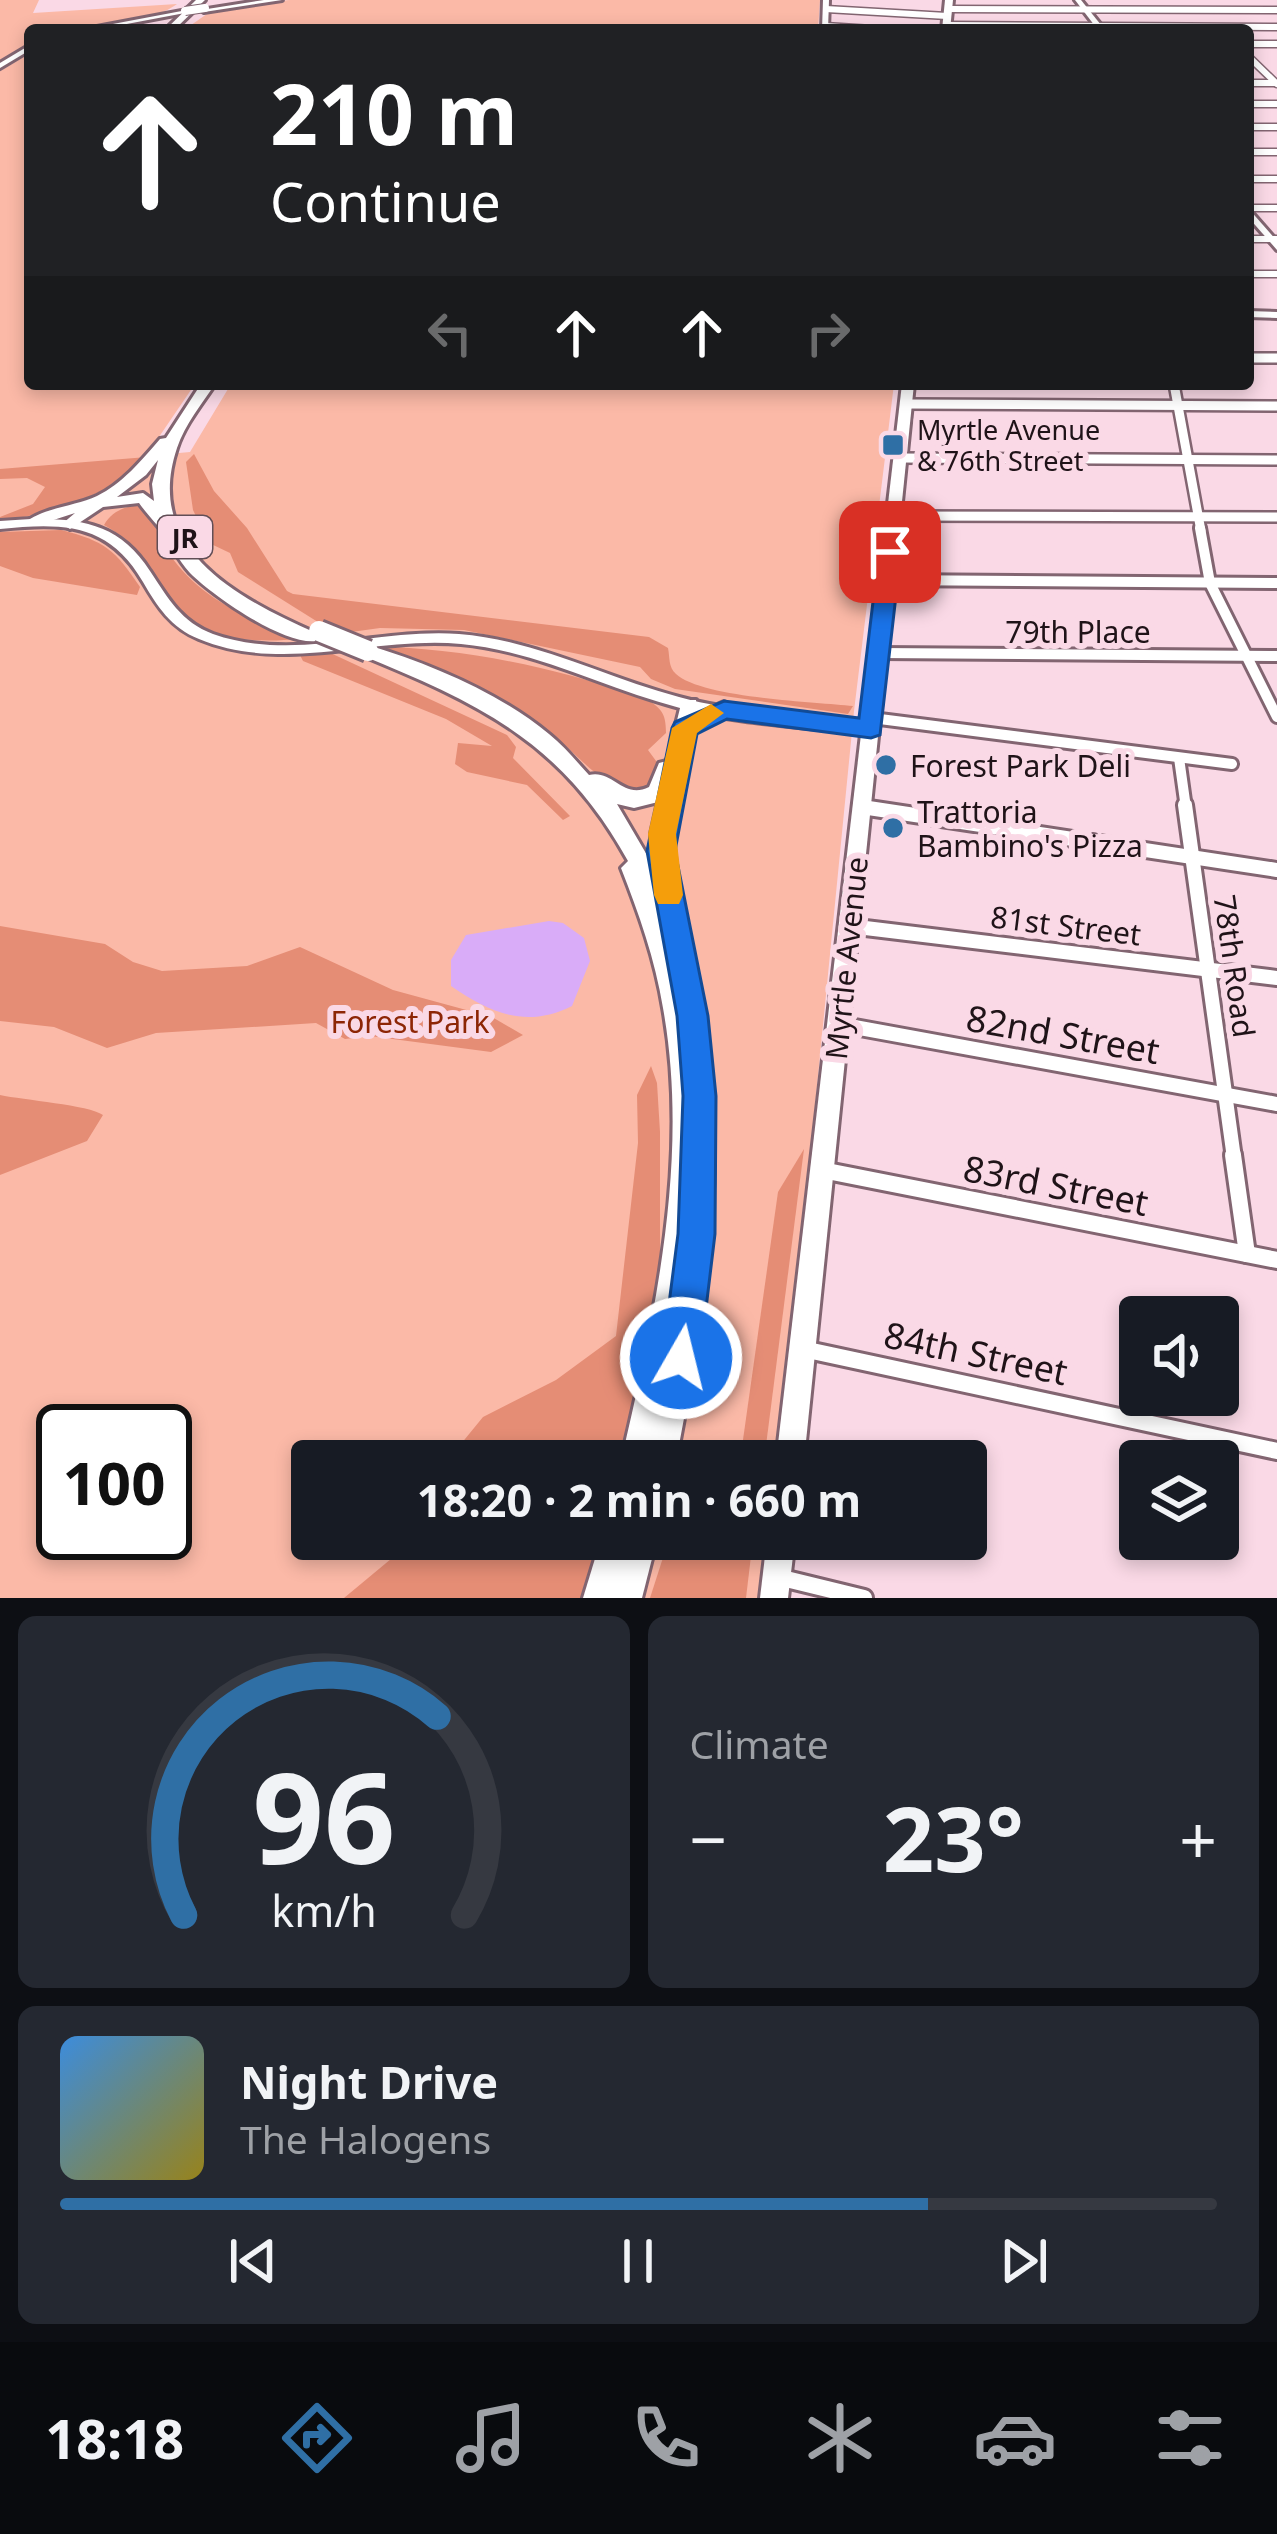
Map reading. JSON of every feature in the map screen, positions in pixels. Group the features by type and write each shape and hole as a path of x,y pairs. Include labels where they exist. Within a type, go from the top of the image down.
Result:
{"highway":[{"path":"183,24 208,5"},
{"name":"JR","path":"204,390 167,452 162,479 170,532 192,567 220,592 360,653 463,690 544,740 583,776 623,825 654,881 674,931 695,1039 700,1182 681,1358 664,1440"},
{"name":"JR","path":"216,390 185,438 175,464 173,501 181,528 198,556 221,579 314,634"},
{"path":"81,527 100,503 146,468 185,419"},
{"path":"35,521 117,498 143,498 170,532"},
{"name":"JR","path":"360,653 475,707 541,753 603,821 647,903 672,1000 683,1132 671,1286 641,1440"},
{"path":"684,712 724,710"},
{"path":"544,740 579,762 613,794 644,800 663,784 684,712"},
{"path":"674,931 661,851 684,712"},
{"path":"600,1598 611,1560"},
{"path":"625,1598 635,1560"}],"main road":[{"name":"Myrtle Avenue","path":"792,1440 907,390"}],"street":[{"path":"116,24 208,5 268,0"},
{"path":"208,5 279,0"},
{"path":"1078,0 1098,24"},
{"path":"1191,0 1216,24"},
{"path":"826,4 1057,24"},
{"path":"947,14 1277,10"},
{"path":"1254,63 1277,83"},
{"path":"1254,216 1275,242"},
{"path":"1175,390 1210,583 1277,717"},
{"path":"906,404 1277,406"},
{"path":"900,458 1277,460"},
{"path":"894,515 1277,518"},
{"path":"0,525 35,521 81,527 124,548 162,608 212,639 263,648 409,637 498,644 536,652 684,712"},
{"path":"887,580 1277,584"},
{"name":"79th Place","path":"879,653 1277,656"},
{"path":"724,710 1232,764"},
{"name":"78th Road","path":"1179,758 1247,1254"},
{"path":"862,807 1277,870"},
{"name":"81st Street","path":"849,926 1277,978"},
{"name":"82nd Street","path":"838,1024 1277,1104"},
{"name":"83rd Street","path":"823,1170 1277,1260"},
{"name":"84th Street","path":"802,1349 1277,1450"},
{"path":"776,1587 865,1598"}],"green space":[{"path":"0,0 39,0 33,13 177,4 147,18 113,24 24,24 24,48 0,62"},
{"path":"289,0 820,0 818,24 193,24 214,9"},
{"name":"Forest Park","path":"24,57 24,390 191,390 146,456 190,452 227,390 893,390 854,711 782,1440 291,1440 291,1560 771,1560 766,1598 0,1598 0,71"},
{"path":"194,454 214,491 247,528 293,594 649,637 668,648 673,671 709,689 853,706 848,714 675,689 651,679 640,667 464,630 380,628 337,634 238,572 230,553 209,543 193,510 186,462"},
{"path":"147,457 97,493 0,522 0,517 33,504 45,487 27,478 0,479 0,469"},
{"path":"141,505 170,555 196,584 227,606 298,639 232,638 186,620 164,596 131,544 104,525 119,510"},
{"path":"61,530 108,549 140,587 137,595 33,578 0,566 0,532"},
{"path":"368,646 508,661 643,697 661,711 666,726 666,733 648,750 659,765 648,792 611,783 539,725 493,697"},
{"path":"324,650 507,735 516,747 513,758 570,816 563,820 527,785 467,772 455,764 458,743 492,746 446,719 303,661 300,655"},
{"path":"0,926 105,944 133,962 162,971 247,966 300,947 393,990 492,1017 523,1035 491,1052 370,1036 345,1039 316,1023 156,1033 107,1048 54,1027 0,1021"},
{"path":"651,1066 657,1083 660,1132 660,1271 626,1440 464,1440 483,1417 556,1380 616,1336 638,1143 637,1095"},
{"path":"0,1095 103,1115 87,1141 0,1175"},
{"path":"804,1149 767,1440 743,1440 778,1192"},
{"path":"390,1560 595,1560 583,1598 344,1598"},
{"path":"662,1560 751,1560 746,1598 650,1598"}],"shaded area":[{"path":"549,921 563,923 584,938 590,961 572,1006 539,1016 509,1015 451,986 451,960 466,935"}],"slow traffic":[{"path":"669,895 662,866 662,834 685,728 711,713"}],"place":[{"name":"Myrtle Avenue & 76th Street","path":"893,445"},
{"name":"Forest Park Deli","path":"886,765"},
{"name":"Trattoria Bambino's Pizza","path":"893,828"}],"route":[{"path":"681,1358 697,1234 700,1096 692,1016 661,851 685,728 724,710 871,729 890,552"}]}
